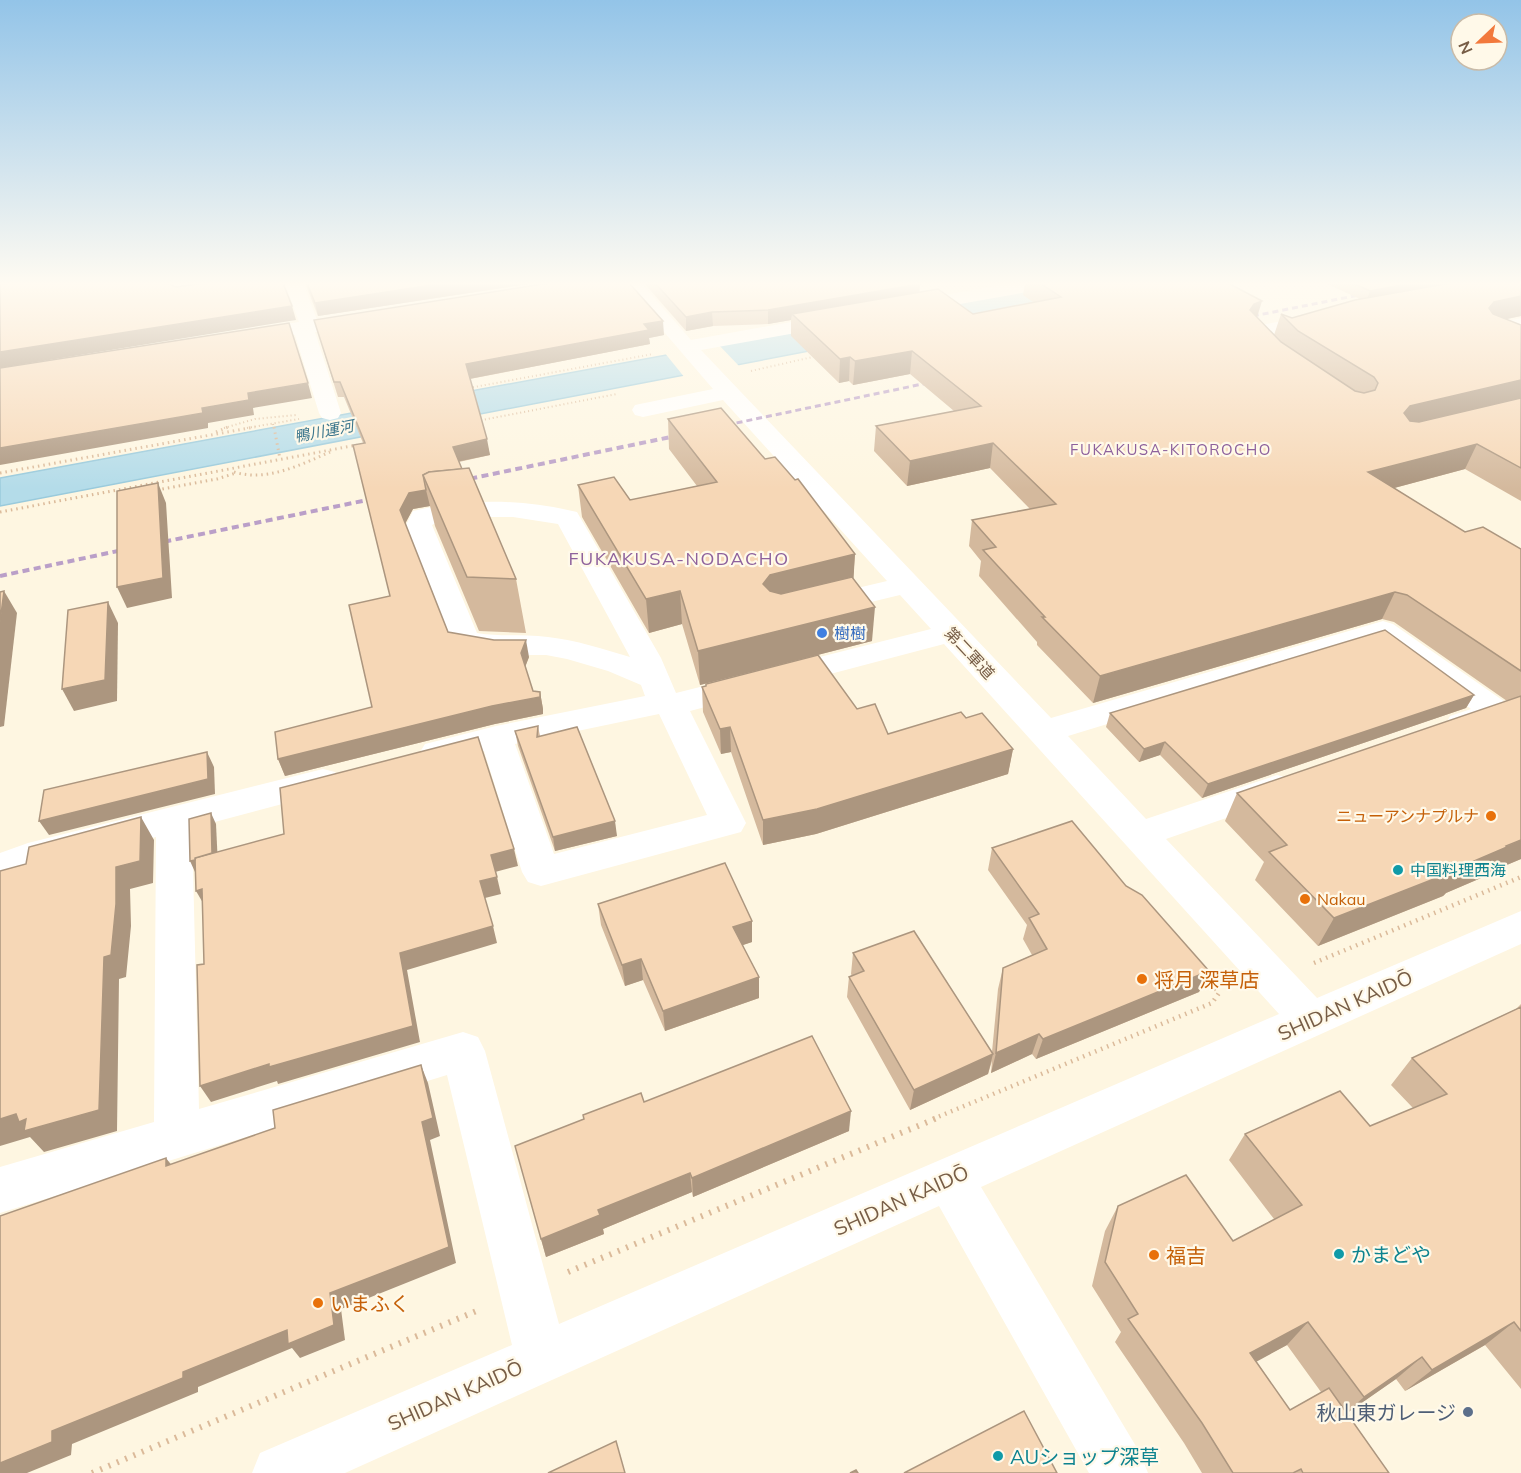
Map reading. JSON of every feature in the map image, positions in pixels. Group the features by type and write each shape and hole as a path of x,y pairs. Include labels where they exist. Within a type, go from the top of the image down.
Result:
{"street":[{"path":"311,352 324,415"},
{"name":"第二軍道","path":"691,352 1311,1020"},
{"path":"1275,352 1289,366"},
{"path":"643,410 734,398"},
{"path":"496,737 541,872 728,823 662,695 646,658 568,518 540,511 496,508 456,509 422,517 419,525 465,641 498,646 546,646 570,650 619,664 662,695"},
{"path":"790,613 907,585"},
{"path":"1043,732 1383,630 1497,712 1429,735"},
{"path":"404,761 662,695 952,633"},
{"path":"0,869 28,857 358,772"},
{"path":"1139,835 1305,778"},
{"path":"174,820 177,1137"},
{"name":"SHIDAN KAIDŌ","path":"280,1473 1521,927"},
{"path":"0,1190 463,1051 541,1358"},
{"path":"950,1179 1120,1473"}],"path":[{"path":"466,389 662,352"},
{"path":"472,422 623,393"},
{"path":"210,435 232,424 280,415 324,415"},
{"path":"0,473 324,415"},
{"path":"273,425 280,459"},
{"path":"0,512 368,442"},
{"path":"228,469 243,476 267,474 299,466 334,450"},
{"path":"152,491 217,479 236,473"},
{"path":"105,491 122,494"},
{"path":"1312,963 1521,877"},
{"path":"92,1473 1212,1003 1219,993 1201,972"}],"water":[{"name":"鴨川運河","path":"684,352 806,352 0,506 0,478"}],"pier":[{"path":"664,352 725,352 740,367 685,378"}],"building":[{"path":"104,352 298,352 308,383 248,393 249,400 202,408 203,413 0,448 0,368"},
{"path":"324,352 532,352 466,364 487,439 453,447 462,469 429,472 423,475 426,490 409,493 400,510 448,632 494,640 526,640 521,653 533,691 540,692 540,697 492,706 278,759 275,732 372,707 349,605 390,596 353,445 365,443 340,382 334,382"},
{"path":"832,352 908,352 855,361 850,357 840,359"},
{"path":"913,352 1296,352 1355,391 1364,393 1375,390 1378,383 1374,377 1332,352 1521,352 1521,380 1410,406 1404,413 1410,421 1419,422 1521,398 1521,468 1477,444 1368,472 1465,532 1483,527 1521,549 1521,671 1407,595 1395,592 1100,676 1042,617 1045,617 983,550 996,547 972,520 1056,504 993,443 910,461 876,426 981,406"},
{"path":"721,408 765,459 775,457 795,480 798,479 855,554 770,575 763,584 770,591 781,594 852,577 875,607 698,651 680,591 646,599 578,485 614,477 630,500 717,482 668,419"},
{"path":"469,468 516,579 467,577 423,475 429,472"},
{"path":"158,483 163,578 117,587 117,491"},
{"path":"4,591 0,622 0,592"},
{"path":"108,602 105,680 62,689 68,610"},
{"path":"1385,630 1474,695 1208,784 1165,742 1144,749 1110,713"},
{"path":"818,655 857,709 875,704 888,734 961,712 966,718 982,713 1013,749 817,809 763,820 730,727 720,729 702,687 706,684"},
{"path":"1521,696 1521,840 1460,867 1462,868 1334,918 1269,852 1287,845 1237,793"},
{"path":"538,726 537,737 577,727 615,821 553,837 515,731"},
{"path":"478,737 514,849 491,855 497,877 480,881 493,926 400,953 413,1026 269,1067 269,1064 200,1086 197,965 204,964 202,889 196,891 195,858 284,834 280,788"},
{"path":"207,752 208,779 39,821 44,790"},
{"path":"211,813 212,853 190,861 189,819"},
{"path":"141,817 140,861 116,867 116,904 111,955 104,957 99,1110 24,1131 26,1119 19,1122 16,1114 0,1119 0,871 26,864 29,847"},
{"path":"1072,821 1126,886 1142,895 1209,971 1043,1039 1039,1034 996,1053 1003,968 1047,949 1029,918 1039,914 992,848"},
{"path":"725,863 752,921 733,927 759,977 663,1011 641,959 622,965 598,904"},
{"path":"914,931 993,1054 914,1090 849,977 864,971 853,953"},
{"path":"1521,1007 1521,1331 1514,1322 1432,1370 1422,1357 1364,1397 1308,1322 1250,1353 1290,1410 1329,1388 1389,1473 1303,1473 1301,1469 1293,1473 1233,1473 1202,1423 1128,1319 1138,1314 1105,1262 1118,1206 1186,1175 1233,1241 1302,1205 1245,1134 1340,1091 1370,1126 1447,1094 1412,1058"},
{"path":"812,1036 851,1111 692,1178 690,1173 598,1210 600,1215 541,1239 515,1146 584,1119 583,1115 641,1093 644,1102"},
{"path":"421,1065 433,1118 422,1122 449,1247 330,1293 334,1325 288,1344 287,1330 183,1372 183,1378 52,1431 52,1442 0,1463 0,1216 166,1158 166,1166 275,1128 273,1110"},
{"path":"1024,1411 1057,1473 904,1473"},
{"path":"616,1441 625,1473 548,1473"}],"railway":[{"path":"717,427 937,381"},
{"path":"459,481 685,434"},
{"path":"153,544 382,497"},
{"path":"0,576 132,548"}],"place":[{"name":"樹樹","path":"822,633"},
{"name":"ニューアンナプルナ","path":"1491,816"},
{"name":"中国料理西海","path":"1398,870"},
{"name":"Nakau","path":"1305,899"},
{"name":"将月 深草店","path":"1142,979"},
{"name":"かまどや","path":"1339,1254"},
{"name":"福吉","path":"1154,1255"},
{"name":"いまふく","path":"318,1303"},
{"name":"秋山東ガレージ","path":"1468,1412"},
{"name":"AUショップ深草","path":"998,1456"}],"district":[{"name":"FUKAKUSA-KITOROCHO","path":"1171,449"},
{"name":"FUKAKUSA-NODACHO","path":"679,558"}]}
